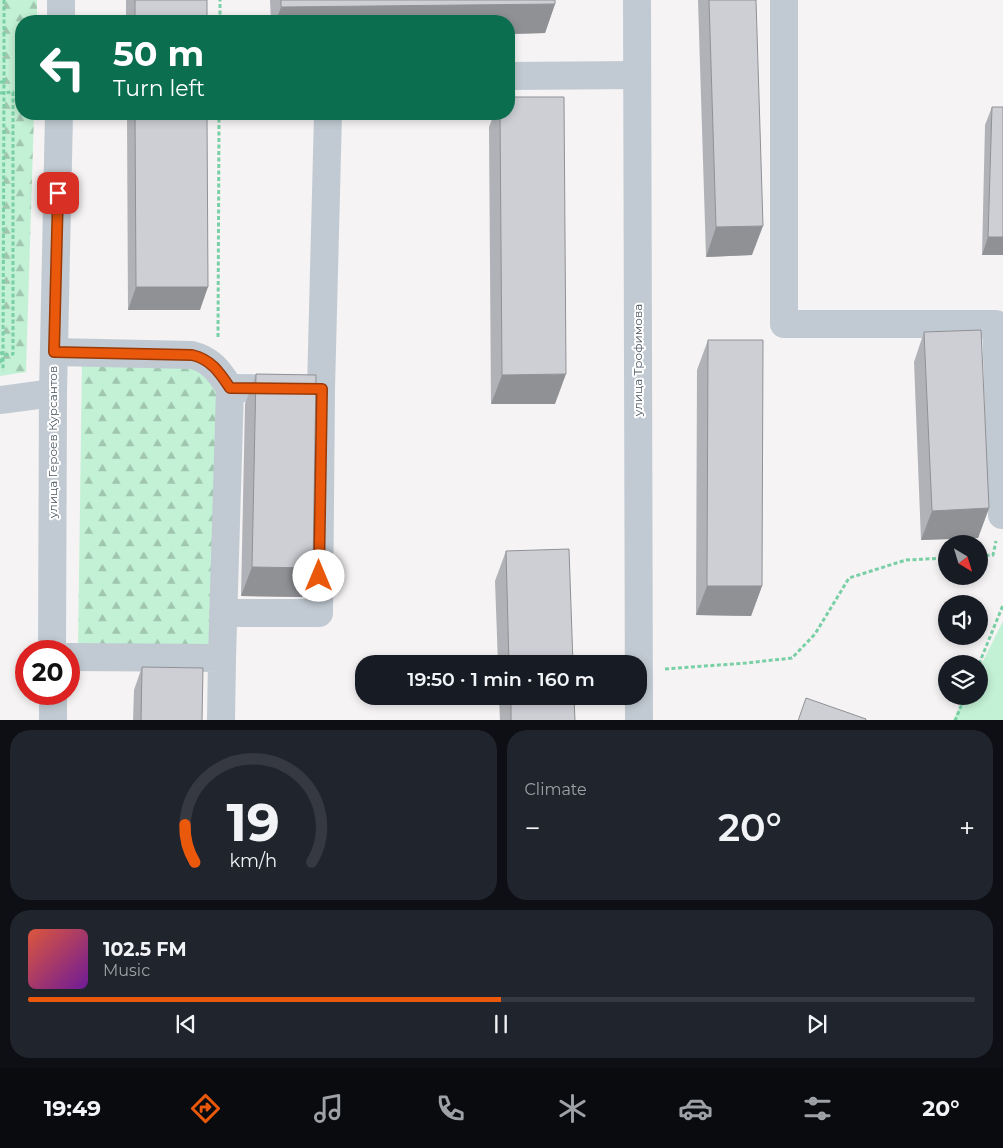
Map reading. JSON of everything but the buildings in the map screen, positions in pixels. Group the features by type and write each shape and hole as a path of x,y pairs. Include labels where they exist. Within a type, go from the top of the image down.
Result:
{"street":[{"path":"61,15 62,0"},
{"name":"улица Трофимова","path":"637,0 639,655"},
{"path":"784,0 784,324 996,324 1002,515"},
{"path":"515,76 637,75"},
{"name":"улица Героев Курсантов","path":"52,640 53,393 59,120"},
{"path":"223,613 319,614 328,120"},
{"path":"54,352 192,355 204,358 224,379 322,389"},
{"path":"221,720 224,379"},
{"path":"0,400 53,393"},
{"path":"80,657 222,658"},
{"path":"52,705 53,720"},
{"name":"улица Трофимова","path":"639,705 639,720"}],"path":[{"path":"1,353 4,0"},
{"path":"220,0 220,15"},
{"path":"1,353 13,354 13,92 2,93"},
{"path":"220,120 224,379"},
{"path":"0,346 3,362 0,362"},
{"path":"647,670 746,664 792,658 815,634 849,578 906,560 938,558"},
{"path":"983,655 1003,605"},
{"path":"955,720 961,705"}],"green space":[{"path":"0,0 37,0 37,15 15,15 15,120 34,120 26,372 0,376"},
{"path":"82,359 192,361 225,389 216,652 80,652 80,640 78,640"},
{"path":"1003,621 1003,720 953,720 960,705 988,705 988,655 986,655"}],"route":[{"path":"58,193 54,352 192,355 204,358 218,370 230,388 322,389 319,576"}]}
